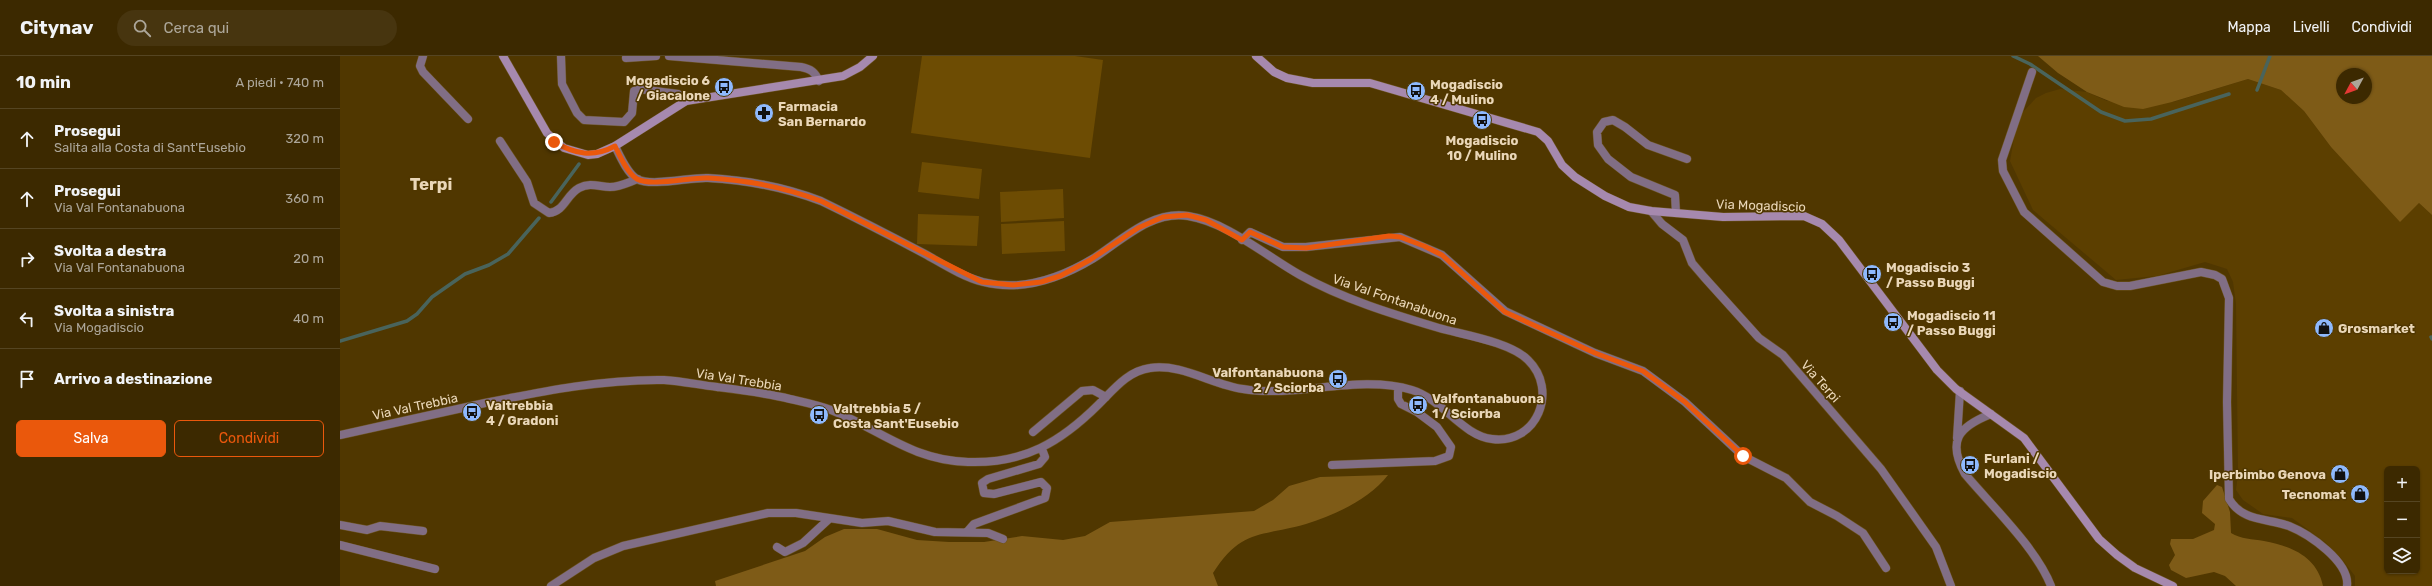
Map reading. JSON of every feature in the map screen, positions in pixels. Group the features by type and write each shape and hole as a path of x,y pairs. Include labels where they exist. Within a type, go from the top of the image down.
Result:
{"street":[{"path":"423,56 420,66 423,72 468,119"},
{"path":"503,56 540,123 554,142 564,148 588,155 597,154 615,146 686,101 774,85 819,81 852,73 873,56"},
{"path":"561,56 562,84 576,113 584,120 624,122 632,113 634,91 639,89 678,94 686,101"},
{"path":"626,58 656,56"},
{"path":"669,56 801,67 810,69 819,81"},
{"name":"Via Mogadiscio","path":"1256,56 1274,72 1287,78 1313,83 1370,83 1538,132 1548,141 1562,165 1575,177 1605,196 1629,207 1651,211 1734,217 1804,216 1822,224 1839,240 1937,370 1960,392 2024,438 2099,539 2135,568 2173,586"},
{"path":"2032,72 2002,160 2003,171 2019,206 2041,229 2107,284 2130,286 2201,272 2215,275 2222,280 2229,298 2227,410 2230,499 2245,515 2290,526 2319,544 2339,563 2347,578 2347,586"},
{"path":"1676,213 1674,194 1619,169 1598,145 1597,132 1604,122 1613,120 1626,127 1648,145 1688,159"},
{"name":"Via Val Fontanabuona","path":"500,141 527,182 534,203 549,213 559,210 571,194 580,187 591,184 618,186 638,179 649,181 706,178 756,182 794,190 835,208 982,282 1013,285 1041,282 1060,276 1090,260 1138,228 1163,217 1187,215 1206,220 1301,276 1338,294 1420,323 1503,346 1524,355 1534,366 1543,386 1542,406 1535,423 1528,430 1511,439 1485,438 1473,432 1434,400 1422,394 1398,387 1377,385 1277,391 1247,390 1218,384 1175,370 1151,368 1131,375 1106,397"},
{"path":"615,146 631,173 638,179"},
{"name":"Via Terpi","path":"1651,211 1662,224 1683,240 1692,263 1704,277 1759,338 1783,355 1882,469 1936,547 1951,586"},
{"path":"1242,240 1250,232 1283,247 1306,248 1400,237 1442,255 1505,312 1595,353 1643,371 1685,402 1743,456 1786,478 1810,502 1837,516 1863,533 1886,568"},
{"name":"Via Val Trebbia","path":"340,435 547,390 615,381 669,380 790,399 830,410 904,448 937,460 976,463 1002,461 1042,449 1072,430 1106,397"},
{"path":"1332,465 1366,465 1435,461 1449,456 1451,447 1446,437 1418,412 1401,404 1398,399 1398,387"},
{"path":"1033,432 1080,393 1087,390 1093,390 1106,397"},
{"path":"1960,392 1957,438 1955,446 1957,460 1965,474 2031,552 2044,570 2051,586"},
{"path":"1957,438 1968,425 1991,414"},
{"path":"967,532 974,524 1045,498 1047,488 1041,482 994,494 984,493 981,487 982,483 988,479 1017,472 1042,462 1045,457 1042,449"},
{"path":"551,586 594,558 623,546 754,515 796,513 829,519 862,522 888,521 935,532 967,532 988,534 1003,539"},
{"path":"777,547 785,552 803,543 829,519"},
{"path":"340,525 367,530 380,526 423,532"},
{"path":"340,545 434,569"}],"shaded area":[{"path":"922,56 1075,56 1103,60 1090,158 911,133"},
{"path":"2038,56 2432,56 2432,215 2419,203 2400,222 2331,147 2304,111 2281,90 2248,79 2172,102 2143,109 2124,107 2087,92 2058,73"},
{"path":"2248,79 2281,90 2304,111 2331,147 2400,221 2419,203 2432,215 2432,586 2355,586 2355,576 2341,558 2325,542 2292,518 2263,514 2243,500 2236,490 2238,474 2236,304 2233,282 2227,269 2205,262 2157,276 2116,280 2033,210 2010,161 2015,133 2022,113 2036,98 2060,89 2087,92 2107,101 2173,102"},
{"path":"922,162 982,169 979,199 918,192"},
{"path":"1063,189 1064,218 1001,222 1000,192"},
{"path":"918,214 979,216 977,246 917,244"},
{"path":"1064,221 1065,251 1002,254 1001,224"},
{"path":"1388,475 1372,492 1340,511 1306,524 1264,533 1243,541 1233,548 1213,573 1218,586 716,586 715,581 805,551 825,537 844,529 877,529 917,540 949,542 984,542 1022,536 1063,540 1085,536 1110,522 1254,511 1273,500 1289,486 1320,477"},
{"path":"2217,485 2222,487 2230,512 2231,533 2243,538 2274,543 2301,554 2315,567 2323,586 2236,586 2225,576 2214,572 2186,578 2171,570 2169,565 2175,555 2170,544 2171,539 2193,539 2214,530 2215,524 2202,513 2203,501"}],"waterway":[{"path":"2013,56 2030,64 2101,112 2125,121 2151,119 2229,94"},
{"path":"2257,90 2270,56"},
{"path":"551,202 579,164"},
{"path":"340,341 407,321 417,314 432,297 465,274 489,265 508,254 539,218"}],"place":[{"name":"Mogadiscio 6 / Giacalone","path":"724,87"},
{"name":"Mogadiscio 4 / Mulino","path":"1416,91"},
{"name":"Farmacia San Bernardo","path":"764,113"},
{"name":"Mogadiscio 10 / Mulino","path":"1482,120"},
{"name":"Mogadiscio 3 / Passo Buggi","path":"1872,274"},
{"name":"Mogadiscio 11 / Passo Buggi","path":"1893,322"},
{"name":"Grosmarket","path":"2324,328"},
{"name":"Valfontanabuona 2 / Sciorba","path":"1338,379"},
{"name":"Valfontanabuona 1 / Sciorba","path":"1418,405"},
{"name":"Valtrebbia 4 / Gradoni","path":"472,412"},
{"name":"Valtrebbia 5 / Costa Sant'Eusebio","path":"819,415"},
{"name":"Furlani / Mogadiscio","path":"1970,465"},
{"name":"Iperbimbo Genova","path":"2340,474"},
{"name":"Tecnomat","path":"2360,494"}],"district":[{"name":"Terpi","path":"431,184"}],"route":[{"path":"554,142 577,153 588,155 607,151 615,146 631,173 638,179 649,181 706,178 756,182 794,190 821,201 949,267 982,282 1013,285 1041,282 1060,276 1090,260 1151,221 1175,215 1187,215 1206,220 1242,240 1250,232 1266,241 1283,247 1306,248 1389,236 1400,237 1442,255 1497,303 1505,312 1595,353 1620,361 1643,371 1685,402 1743,456"}]}
